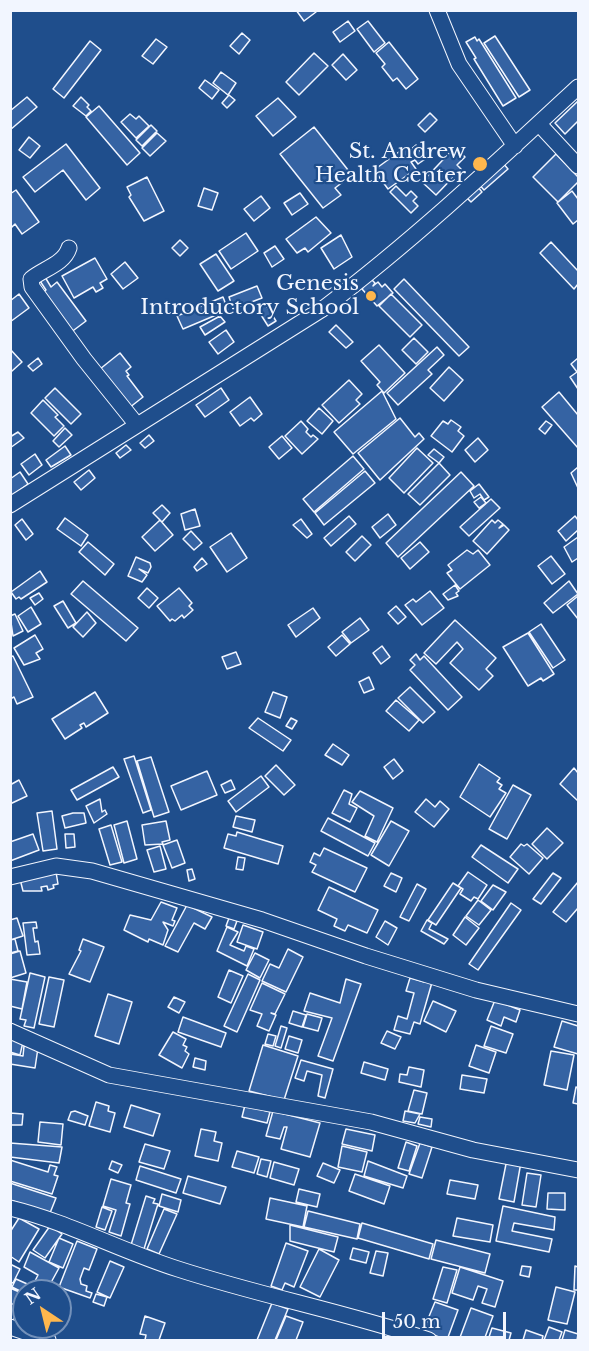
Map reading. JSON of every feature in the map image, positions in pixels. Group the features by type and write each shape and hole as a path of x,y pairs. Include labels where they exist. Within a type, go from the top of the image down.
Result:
{"street":[{"path":"437,10 459,64 515,146"},
{"path":"10,505 324,308 373,271 579,87"},
{"path":"539,124 579,166"},
{"path":"69,248 67,255 31,279 32,287 84,359 137,425"},
{"path":"10,877 56,866 92,871 262,920 366,957 476,990 579,1014"},
{"path":"10,1031 109,1075 371,1122 473,1150 579,1170"},
{"path":"10,1208 40,1215 118,1248 180,1270 371,1320 429,1341"},
{"path":"10,1327 48,1341"}],"building":[{"path":"296,10 315,10 316,12 304,21"},
{"path":"348,21 355,31 340,42 333,32"},
{"path":"368,21 385,43 374,52 357,29"},
{"path":"242,33 250,40 239,54 230,46"},
{"path":"495,36 530,90 519,97 484,43"},
{"path":"475,37 477,41 479,39 516,98 503,106 466,42"},
{"path":"156,39 167,47 153,64 142,56"},
{"path":"90,41 101,50 64,98 53,89"},
{"path":"389,42 418,79 406,89 397,78 393,81 382,67 385,64 376,53"},
{"path":"314,53 328,66 299,95 286,82"},
{"path":"343,54 357,70 346,80 332,65"},
{"path":"221,72 236,83 228,95 213,83"},
{"path":"205,80 219,90 212,99 199,88"},
{"path":"229,95 235,100 227,108 222,103"},
{"path":"27,97 37,107 10,130 10,111"},
{"path":"81,97 89,105 87,107 91,111 86,116 73,106"},
{"path":"278,98 296,117 273,136 256,116"},
{"path":"578,101 578,121 565,134 555,123"},
{"path":"99,106 140,153 127,165 86,117"},
{"path":"430,113 437,120 425,132 418,125"},
{"path":"130,114 136,119 139,116 149,126 136,138 121,122"},
{"path":"151,125 157,131 142,146 136,140"},
{"path":"314,127 352,175 335,188 341,195 323,208 280,154"},
{"path":"157,133 166,141 150,156 142,148"},
{"path":"29,137 40,146 30,158 19,150"},
{"path":"66,144 100,188 86,200 63,170 35,192 23,177"},
{"path":"416,145 420,151 426,147 431,155 418,164 415,160 411,162 416,169 388,189 374,170 407,146 410,150"},
{"path":"455,147 465,157 457,165 461,169 436,195 422,182"},
{"path":"556,154 578,177 578,182 558,202 533,177"},
{"path":"502,162 508,169 484,190 478,183"},
{"path":"147,177 164,211 144,221 129,197 131,195 127,187"},
{"path":"396,186 406,196 411,191 417,197 413,201 418,206 411,213 390,192"},
{"path":"478,187 482,192 471,202 466,197"},
{"path":"204,188 218,193 212,210 198,206"},
{"path":"16,190 39,222 22,234 15,224 12,227 10,224 10,194"},
{"path":"572,191 578,199 578,220 573,224 557,203"},
{"path":"300,193 308,204 292,215 284,203"},
{"path":"261,196 270,208 254,221 244,209"},
{"path":"316,217 331,233 308,252 305,248 297,253 286,239"},
{"path":"246,233 258,251 231,269 219,251"},
{"path":"341,235 352,257 334,269 321,248"},
{"path":"180,240 188,248 180,256 172,248"},
{"path":"551,242 578,271 578,284 574,289 540,253"},
{"path":"275,246 284,259 272,267 264,253"},
{"path":"216,254 234,281 218,291 200,264"},
{"path":"95,258 107,279 100,283 103,288 96,292 93,287 74,298 62,276"},
{"path":"125,262 138,278 123,289 111,274"},
{"path":"45,277 51,287 57,282 86,321 70,333 41,294 46,290 40,281"},
{"path":"370,278 375,283 373,286 378,282 382,287 385,284 393,293 377,306 362,289"},
{"path":"404,279 469,347 459,356 394,289"},
{"path":"257,286 262,298 233,309 229,297"},
{"path":"19,294 29,308 10,322 10,301"},
{"path":"391,294 422,325 410,337 379,306"},
{"path":"223,297 228,310 183,329 177,316"},
{"path":"264,302 276,321 268,326 256,307"},
{"path":"220,316 225,322 205,335 200,327"},
{"path":"336,325 353,342 346,348 329,332"},
{"path":"226,330 234,342 218,354 209,342"},
{"path":"414,338 428,352 416,364 402,350"},
{"path":"379,345 405,373 384,393 377,385 380,382 361,361"},
{"path":"437,347 444,355 428,370 432,374 398,405 387,393"},
{"path":"10,349 22,362 12,371 10,370"},
{"path":"120,353 131,367 126,371 129,375 127,376 143,397 129,408 100,369"},
{"path":"38,358 42,364 33,371 28,366"},
{"path":"578,358 578,389 570,377 577,372 571,364"},
{"path":"449,367 463,380 444,401 430,388"},
{"path":"349,380 362,394 356,400 360,404 339,423 322,405"},
{"path":"55,388 81,414 71,424 45,398"},
{"path":"221,388 229,400 205,417 196,405"},
{"path":"382,391 396,419 353,454 334,432"},
{"path":"559,392 578,415 578,448 542,407"},
{"path":"250,397 262,414 254,421 251,418 240,426 230,412"},
{"path":"43,400 58,415 55,417 64,426 54,436 31,413"},
{"path":"319,408 333,421 322,434 307,421"},
{"path":"400,418 415,437 419,433 424,439 380,480 358,453"},
{"path":"451,420 461,427 458,431 464,436 452,452 431,436 443,421 448,424"},
{"path":"301,421 308,429 306,432 318,439 302,454 285,436"},
{"path":"546,421 552,425 545,434 539,429"},
{"path":"65,428 72,435 59,447 53,441"},
{"path":"18,432 24,438 10,448 10,437"},
{"path":"149,435 154,441 145,448 140,443"},
{"path":"282,436 292,448 279,459 269,447"},
{"path":"478,438 488,450 475,462 465,450"},
{"path":"126,445 131,450 120,458 116,453"},
{"path":"65,446 71,455 51,467 46,460"},
{"path":"417,448 433,463 404,493 389,478"},
{"path":"434,449 444,457 439,463 428,455"},
{"path":"35,454 42,465 29,475 21,464"},
{"path":"353,456 364,469 314,512 303,499"},
{"path":"439,463 450,475 420,505 408,494"},
{"path":"578,467 578,488 571,473"},
{"path":"89,470 95,478 81,490 74,482"},
{"path":"365,471 375,483 324,525 315,513"},
{"path":"20,472 28,484 10,497 10,479"},
{"path":"461,472 474,486 398,557 386,543"},
{"path":"479,484 489,497 484,500 480,494 474,498 470,491"},
{"path":"481,497 486,503 479,508 474,502"},
{"path":"491,499 500,508 469,536 460,527"},
{"path":"162,505 170,513 162,522 153,513"},
{"path":"195,509 200,526 185,530 181,514"},
{"path":"388,514 396,525 380,538 372,527"},
{"path":"349,516 356,524 331,546 324,538"},
{"path":"575,516 578,520 578,530 566,541 558,531"},
{"path":"65,518 88,535 81,546 57,529"},
{"path":"22,519 33,534 26,540 15,525"},
{"path":"301,519 312,534 307,538 293,525"},
{"path":"160,520 173,535 155,551 142,537"},
{"path":"492,520 495,523 498,520 503,524 499,528 504,525 509,530 487,554 473,541"},
{"path":"191,531 202,543 194,550 183,539"},
{"path":"231,533 247,558 227,572 210,547"},
{"path":"362,536 371,545 355,561 346,552"},
{"path":"578,537 578,558 572,562 564,547"},
{"path":"88,542 114,564 105,575 79,552"},
{"path":"420,542 429,552 410,569 401,558"},
{"path":"467,550 473,554 478,550 490,565 460,589 447,573 452,570 448,565"},
{"path":"551,556 565,574 552,584 538,566"},
{"path":"136,557 150,563 151,567 148,573 139,569 147,575 142,582 128,576"},
{"path":"202,558 207,564 197,571 194,567"},
{"path":"40,571 47,582 21,599 19,597 16,599 11,592"},
{"path":"83,581 138,628 126,641 71,594"},
{"path":"569,581 578,594 553,613 544,603"},
{"path":"455,585 459,591 456,593 458,596 448,600 443,594"},
{"path":"147,588 158,598 149,608 138,598"},
{"path":"179,588 192,603 189,606 193,610 184,618 182,615 175,621 172,619 170,621 157,606"},
{"path":"430,591 444,608 422,625 405,605 413,599 416,602"},
{"path":"39,593 43,599 35,605 30,598"},
{"path":"578,596 578,619 567,605"},
{"path":"63,601 76,623 68,628 54,606"},
{"path":"396,606 406,617 398,624 388,613"},
{"path":"31,607 41,624 28,632 18,616"},
{"path":"313,608 320,618 296,637 288,625"},
{"path":"87,612 96,623 83,637 73,627"},
{"path":"15,614 23,631 13,636 10,616"},
{"path":"360,618 369,630 351,643 342,632"},
{"path":"455,620 496,658 486,669 493,676 479,690 450,663 463,649 457,642 436,664 424,653"},
{"path":"541,624 565,660 553,668 529,632"},
{"path":"528,633 554,674 543,681 541,678 528,686 503,647"},
{"path":"35,635 43,649 36,653 40,659 24,665 14,648"},
{"path":"342,635 350,644 336,656 328,647"},
{"path":"382,646 390,657 381,664 373,653"},
{"path":"236,652 241,664 227,669 222,657"},
{"path":"416,654 420,660 424,656 462,697 448,710 410,670 415,665 410,660"},
{"path":"13,656 33,697 17,704 14,697 10,699 10,657"},
{"path":"369,677 374,689 364,693 359,682"},
{"path":"410,687 435,712 423,723 398,698"},
{"path":"95,692 108,713 86,727 84,723 80,725 82,728 65,739 52,719"},
{"path":"273,692 287,697 280,718 265,712"},
{"path":"396,700 419,720 409,731 386,711"},
{"path":"258,718 291,740 283,751 249,728"},
{"path":"291,718 297,721 292,729 286,726"},
{"path":"333,744 349,755 342,765 325,755"},
{"path":"134,756 151,810 143,813 124,759"},
{"path":"151,757 169,812 154,817 137,761"},
{"path":"394,759 403,771 393,779 384,767"},
{"path":"479,764 500,778 497,782 502,785 499,789 506,793 490,817 460,797"},
{"path":"276,765 295,785 284,795 265,776"},
{"path":"113,767 119,777 77,800 71,790"},
{"path":"574,768 578,773 578,801 560,784"},
{"path":"207,771 217,795 181,810 171,786"},
{"path":"261,776 269,787 236,812 228,801"},
{"path":"19,780 27,796 10,804 10,785"},
{"path":"231,780 235,789 225,793 221,785"},
{"path":"513,785 531,795 507,839 489,829"},
{"path":"344,790 352,794 349,804 357,808 350,822 332,813"},
{"path":"360,791 393,808 377,842 365,836 374,816 352,802"},
{"path":"100,799 102,812 105,810 107,814 94,823 86,806"},
{"path":"426,799 435,807 440,801 449,809 434,827 415,812"},
{"path":"52,811 57,849 43,851 37,813"},
{"path":"84,813 86,823 65,828 62,816"},
{"path":"236,816 255,820 252,832 233,827"},
{"path":"328,818 375,843 368,856 321,831"},
{"path":"127,821 137,859 124,863 114,825"},
{"path":"166,821 170,840 162,842 163,844 145,845 142,825"},
{"path":"391,821 409,831 389,866 371,855"},
{"path":"111,825 122,862 110,865 99,829"},
{"path":"547,828 563,843 547,859 532,844"},
{"path":"237,832 283,846 278,864 224,848 228,834 236,836"},
{"path":"33,834 39,850 10,861 10,842"},
{"path":"65,834 74,834 75,847 66,848"},
{"path":"177,840 185,863 172,868 163,845"},
{"path":"521,844 524,846 527,844 543,858 529,874 510,857"},
{"path":"481,845 518,869 508,883 472,857"},
{"path":"160,846 166,869 154,872 147,850"},
{"path":"324,848 367,868 355,892 312,872 316,865 310,862 314,853 320,856"},
{"path":"238,857 245,858 243,870 236,869"},
{"path":"192,869 195,879 189,881 187,870"},
{"path":"56,872 58,884 53,885 54,888 48,890 47,886 41,887 42,891 23,891 20,879"},
{"path":"468,872 487,885 478,899 474,897 471,901 460,894 463,889 458,886"},
{"path":"391,873 402,878 396,892 384,886"},
{"path":"553,873 561,878 541,904 533,899"},
{"path":"578,882 578,908 566,922 553,912"},
{"path":"453,883 461,888 436,925 428,920"},
{"path":"417,884 426,889 409,921 400,917"},
{"path":"493,885 506,892 493,910 481,901"},
{"path":"329,887 378,910 367,933 348,925 345,931 334,926 337,919 318,910"},
{"path":"478,900 491,910 479,925 466,916"},
{"path":"161,902 177,908 172,920 175,921 173,926 163,922 168,930 163,945 149,939 148,942 124,930 130,915 151,920"},
{"path":"511,903 521,910 478,970 469,964"},
{"path":"187,905 212,917 205,929 194,923 178,952 165,946"},
{"path":"465,917 479,928 466,945 453,935"},
{"path":"17,918 23,936 10,940 10,920"},
{"path":"229,918 237,921 234,929 226,926"},
{"path":"427,920 432,923 429,929 448,939 444,944 421,931"},
{"path":"385,921 397,928 388,945 376,937"},
{"path":"36,922 37,928 33,928 40,954 27,955 23,923"},
{"path":"243,925 263,932 257,949 237,942"},
{"path":"227,927 238,932 230,945 244,951 246,946 254,949 247,966 217,951"},
{"path":"15,939 18,951 10,953 10,940"},
{"path":"83,939 104,947 90,982 69,974 81,951 79,950"},
{"path":"288,949 303,957 286,992 262,981 270,964 279,968"},
{"path":"20,951 26,973 10,978 10,954"},
{"path":"255,953 269,960 260,978 246,970"},
{"path":"229,970 243,976 231,1003 218,997"},
{"path":"30,973 45,977 34,1028 24,1026 26,1020 20,1019"},
{"path":"248,974 260,980 237,1032 224,1026"},
{"path":"49,977 64,980 54,1027 39,1024"},
{"path":"426,977 433,979 420,1024 414,1022 410,1034 394,1030 398,1016 407,1019 414,993 406,991 410,978 424,982"},
{"path":"10,979 27,982 22,1009 10,1006"},
{"path":"346,979 361,984 333,1061 318,1056 332,1018 304,1011 310,993 340,1003"},
{"path":"262,983 285,994 275,1014 271,1013 276,1015 269,1031 257,1026 262,1014 250,1010"},
{"path":"108,994 132,1002 119,1044 95,1036"},
{"path":"174,997 185,1002 179,1013 168,1007"},
{"path":"495,1000 520,1010 516,1022 504,1017 501,1026 487,1020"},
{"path":"433,1001 456,1011 446,1032 424,1021"},
{"path":"293,1011 306,1015 302,1027 289,1023"},
{"path":"307,1014 322,1018 318,1031 303,1027"},
{"path":"183,1017 226,1033 221,1047 178,1032"},
{"path":"562,1021 578,1026 578,1054 554,1047"},
{"path":"281,1026 287,1028 281,1048 275,1046"},
{"path":"491,1026 513,1034 506,1053 484,1046"},
{"path":"387,1031 401,1037 395,1049 381,1043"},
{"path":"173,1032 186,1039 183,1045 187,1047 185,1051 189,1054 182,1068 159,1055"},
{"path":"268,1034 276,1036 273,1046 265,1044"},
{"path":"289,1036 302,1040 298,1053 285,1049"},
{"path":"10,1039 23,1042 20,1055 10,1052"},
{"path":"263,1045 298,1056 284,1100 249,1091"},
{"path":"476,1045 496,1052 489,1073 469,1066"},
{"path":"24,1046 38,1048 35,1068 10,1064 10,1054 23,1056"},
{"path":"551,1051 574,1055 567,1090 544,1085"},
{"path":"195,1058 206,1061 205,1070 193,1067"},
{"path":"301,1060 333,1069 325,1098 318,1096 322,1075 307,1071 304,1081 295,1078"},
{"path":"364,1062 388,1069 385,1080 361,1073"},
{"path":"409,1067 424,1070 421,1087 399,1082 400,1074 407,1075"},
{"path":"462,1075 487,1079 484,1093 460,1089"},
{"path":"576,1087 578,1088 578,1104 573,1103"},
{"path":"414,1090 427,1093 422,1114 408,1111"},
{"path":"96,1102 109,1106 108,1111 115,1113 110,1132 89,1126"},
{"path":"131,1105 160,1114 153,1136 124,1127"},
{"path":"245,1105 270,1112 267,1123 242,1117"},
{"path":"75,1111 88,1116 85,1125 68,1120 71,1112"},
{"path":"273,1111 320,1123 310,1157 281,1149 287,1127 284,1127 280,1139 266,1136"},
{"path":"405,1111 420,1114 415,1123 403,1121"},
{"path":"10,1113 23,1114 22,1125 10,1125"},
{"path":"420,1117 432,1119 431,1127 418,1124"},
{"path":"40,1122 63,1124 61,1145 38,1142"},
{"path":"201,1129 216,1132 214,1141 222,1143 218,1161 195,1156"},
{"path":"346,1129 375,1135 372,1151 342,1144"},
{"path":"406,1142 417,1146 409,1171 398,1168"},
{"path":"10,1143 62,1147 59,1163 10,1157"},
{"path":"420,1143 432,1147 422,1178 409,1174"},
{"path":"145,1144 170,1151 164,1169 139,1162"},
{"path":"342,1146 367,1152 362,1172 338,1167"},
{"path":"237,1151 259,1157 254,1173 232,1167"},
{"path":"261,1159 271,1161 267,1177 257,1174"},
{"path":"507,1159 521,1162 514,1202 499,1199"},
{"path":"10,1160 48,1172 50,1165 57,1167 54,1175 58,1176 52,1194 10,1181"},
{"path":"112,1161 122,1165 118,1173 109,1169"},
{"path":"368,1161 407,1176 403,1188 364,1176"},
{"path":"274,1162 299,1169 294,1185 270,1178"},
{"path":"323,1163 340,1170 334,1183 317,1176"},
{"path":"140,1166 181,1179 176,1193 136,1180"},
{"path":"527,1173 541,1175 536,1207 522,1205"},
{"path":"355,1174 390,1186 384,1204 349,1191"},
{"path":"188,1176 226,1187 220,1204 183,1193"},
{"path":"111,1179 131,1185 126,1203 130,1204 121,1236 109,1232 116,1210 103,1206"},
{"path":"450,1180 478,1185 475,1199 447,1194"},
{"path":"10,1183 56,1198 50,1213 10,1200"},
{"path":"299,1189 320,1194 317,1207 296,1202"},
{"path":"548,1193 565,1193 565,1210 547,1209"},
{"path":"162,1194 181,1200 178,1212 159,1206"},
{"path":"146,1196 155,1199 153,1203 158,1204 144,1249 131,1245"},
{"path":"270,1198 307,1206 303,1227 266,1219"},
{"path":"503,1206 555,1217 554,1230 514,1223 512,1231 552,1239 549,1252 496,1241"},
{"path":"102,1207 112,1211 105,1230 96,1227"},
{"path":"164,1209 177,1214 159,1254 147,1249"},
{"path":"308,1211 360,1224 357,1239 304,1227"},
{"path":"19,1218 39,1229 19,1262 10,1256 10,1232"},
{"path":"457,1218 493,1225 490,1242 453,1236"},
{"path":"362,1223 433,1244 429,1259 358,1238"},
{"path":"290,1225 338,1237 334,1252 290,1241"},
{"path":"50,1226 62,1234 45,1258 33,1250"},
{"path":"59,1238 73,1244 63,1268 49,1262"},
{"path":"436,1240 490,1254 485,1273 431,1259"},
{"path":"77,1241 97,1249 89,1270 84,1268 80,1279 81,1284 87,1286 86,1291 92,1293 90,1298 72,1292 72,1279 62,1279"},
{"path":"286,1243 308,1251 294,1287 285,1283 282,1290 271,1286"},
{"path":"353,1248 369,1252 366,1263 350,1259"},
{"path":"319,1249 339,1260 320,1297 300,1287"},
{"path":"376,1251 388,1253 383,1276 370,1273"},
{"path":"30,1252 59,1268 53,1279 36,1279 38,1275 24,1267"},
{"path":"110,1261 124,1267 110,1298 97,1292"},
{"path":"10,1264 20,1269 15,1279 10,1282"},
{"path":"522,1266 531,1267 529,1277 520,1275"},
{"path":"575,1266 578,1267 578,1290 574,1290"},
{"path":"443,1267 457,1270 447,1303 433,1299"},
{"path":"460,1267 503,1281 495,1307 482,1303 487,1289 478,1286 473,1300 452,1293"},
{"path":"556,1287 575,1292 567,1324 548,1320"},
{"path":"10,1288 12,1289 12,1304 10,1303"},
{"path":"96,1294 107,1297 104,1306 93,1302"},
{"path":"435,1302 458,1310 447,1340 423,1331"},
{"path":"272,1303 288,1309 275,1340 257,1340"},
{"path":"471,1308 493,1316 484,1340 459,1340"},
{"path":"145,1316 165,1323 159,1340 145,1340 146,1335 140,1334"},
{"path":"286,1316 303,1322 296,1340 276,1340"},
{"path":"549,1327 562,1332 559,1340 544,1340"},
{"path":"492,1328 511,1333 509,1340 488,1340"},
{"path":"526,1330 543,1336 542,1340 523,1340"},
{"path":"565,1330 578,1334 577,1340 562,1340"}],"place":[{"name":"St. Andrew Health Center","path":"480,164"},
{"name":"Genesis Introductory School","path":"371,296"}]}
